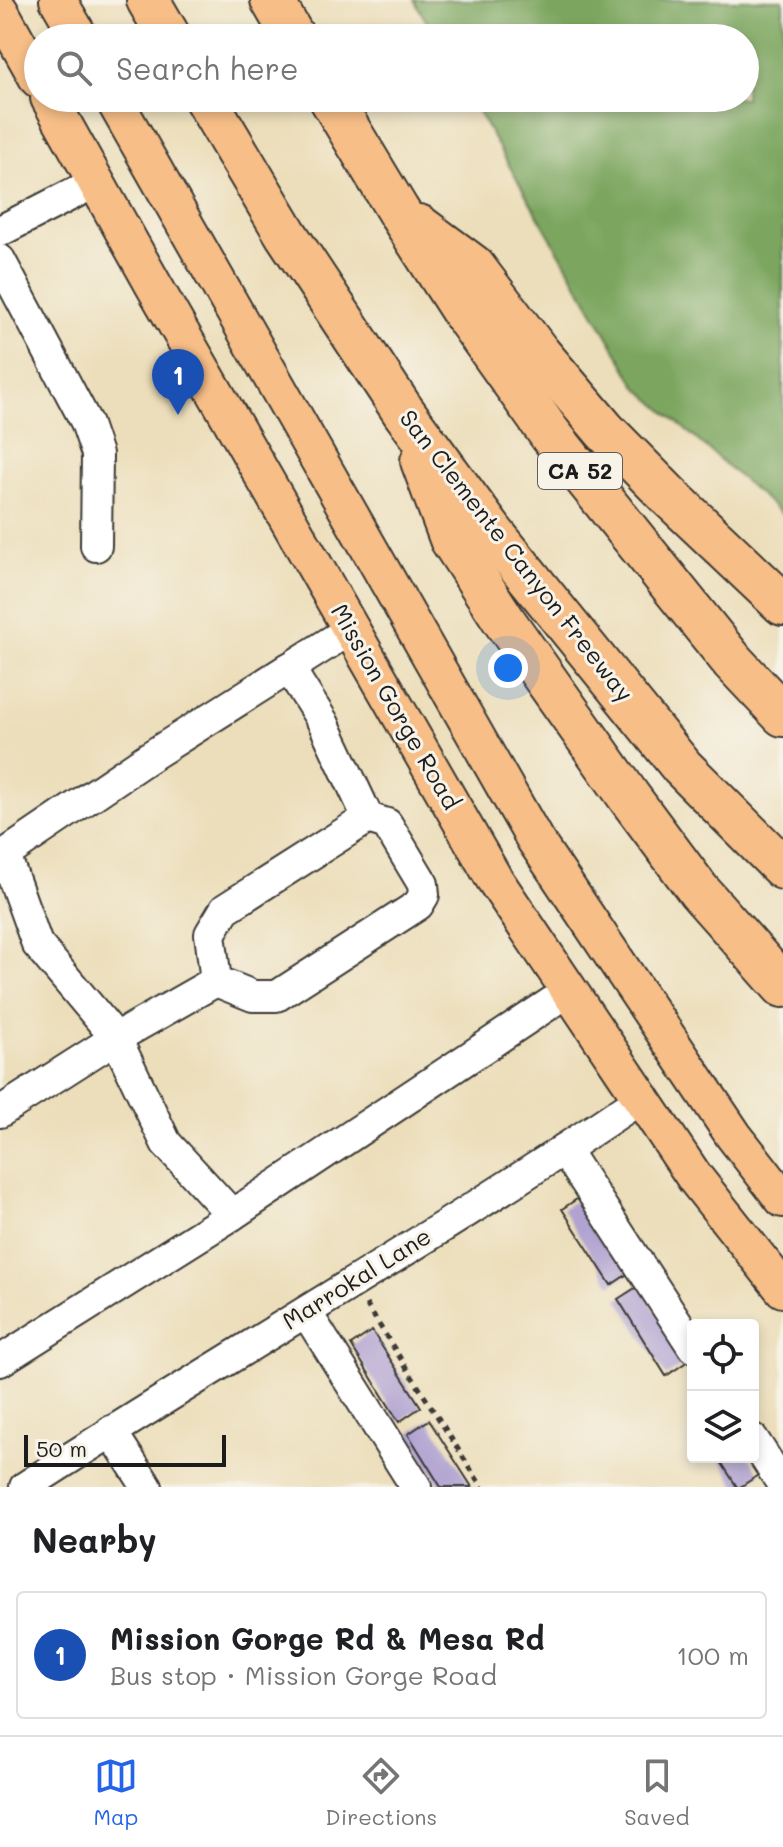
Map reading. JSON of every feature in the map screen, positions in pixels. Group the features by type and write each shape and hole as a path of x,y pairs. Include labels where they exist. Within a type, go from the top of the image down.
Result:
{"highway":[{"path":"148,0 162,24"},
{"path":"272,0 286,24"},
{"name":"San Clemente Canyon Freeway","path":"213,112 286,234 403,411 492,532 682,767 783,868"},
{"name":"CA 52","path":"338,112 463,312 550,434 733,662 783,715"},
{"path":"398,211 473,266 538,352 605,431 783,604"},
{"path":"403,411 451,539 505,622 699,891 783,986"}],"main road":[{"path":"58,0 72,24"},
{"path":"0,11 24,54"},
{"name":"Mission Gorge Road","path":"57,112 493,877 695,1178 783,1289"},
{"path":"121,112 535,840 734,1136 783,1199"},
{"path":"96,182 145,155"},
{"path":"351,629 400,603"},
{"name":"Marrokal Lane","path":"641,1098 688,1067"}],"street":[{"path":"0,231 96,182"},
{"path":"0,260 86,422 97,454 96,546"},
{"path":"232,1215 166,1143 116,1038 37,944 2,857 146,759 351,629"},
{"path":"216,981 253,996 277,996 418,905 424,895 423,884 387,824 368,818 323,722 289,668"},
{"path":"216,981 210,934 225,909 368,818"},
{"path":"0,1112 116,1038 216,981"},
{"path":"0,1361 232,1215 569,991"},
{"name":"Marrokal Lane","path":"25,1487 641,1098"},
{"path":"564,1149 687,1338"},
{"path":"306,1312 416,1487"},
{"path":"111,1431 147,1487"},
{"path":"759,1448 783,1485"}],"path":[{"path":"363,1299 482,1487"}],"green space":[{"path":"414,0 783,0 783,515 637,387 478,112 759,112 759,24 428,24"}],"building":[{"path":"583,1195 632,1271 611,1285 562,1209"},
{"path":"640,1285 687,1362 666,1376 618,1299"},
{"path":"372,1331 421,1407 399,1422 351,1345"},
{"path":"429,1420 472,1487 441,1487 408,1434"},
{"path":"722,1463 753,1463 760,1474 737,1487"}],"place":[{"name":"Mission Gorge Rd & Mesa Rd","path":"178,415"}]}
